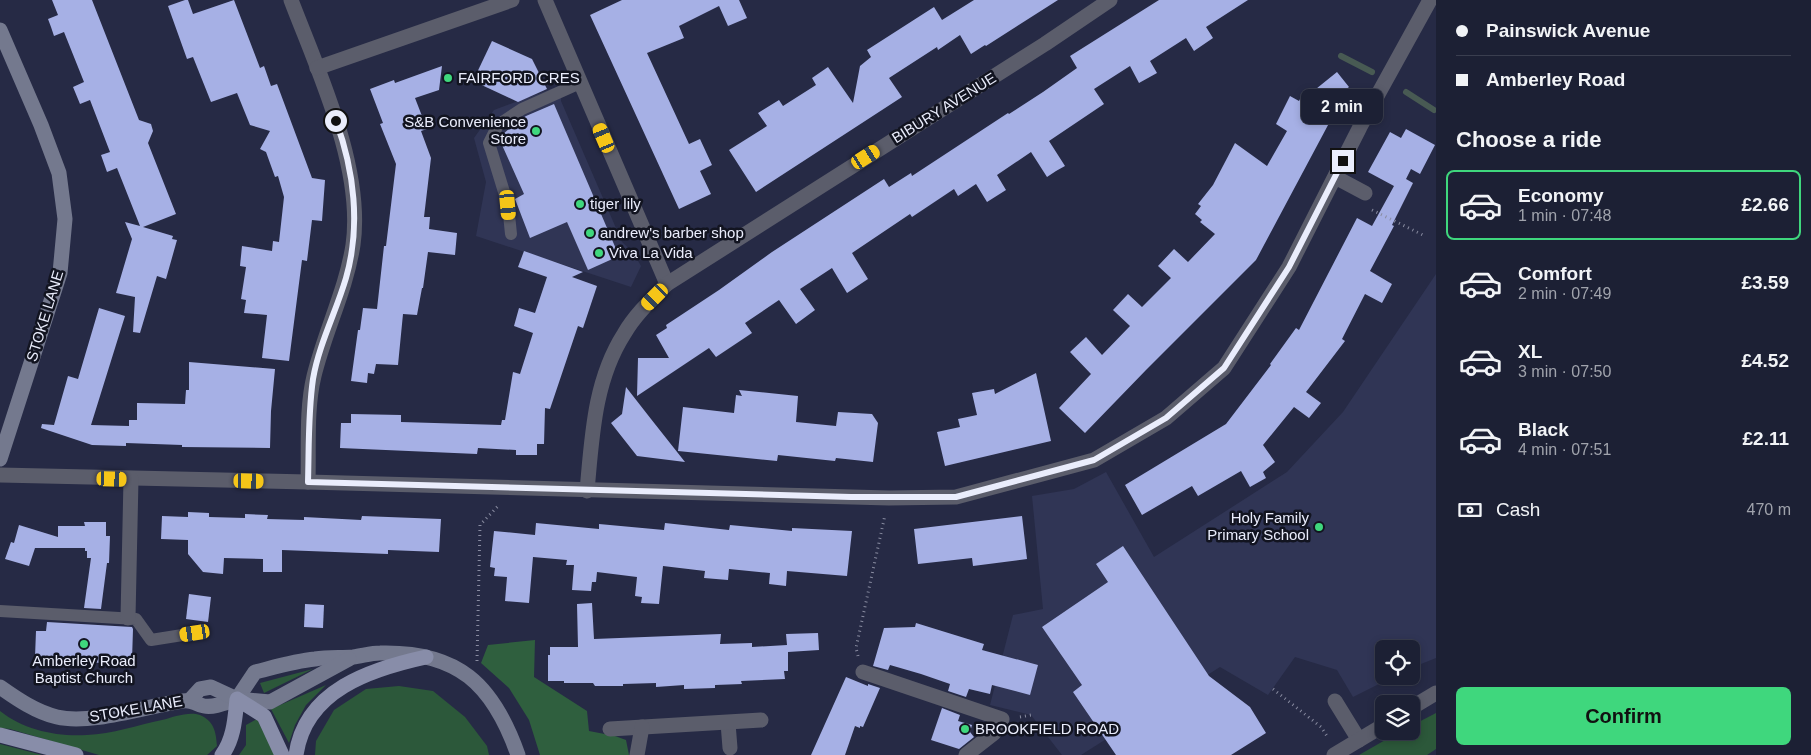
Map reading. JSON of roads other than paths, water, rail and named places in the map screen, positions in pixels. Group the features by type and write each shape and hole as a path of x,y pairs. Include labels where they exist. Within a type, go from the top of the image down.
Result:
{"main road":[{"path":"296,755 298,743 310,716 332,694 353,680 395,664 426,657"},
{"path":"222,755 228,747 234,726 237,699 264,716 282,755"},
{"path":"0,735 76,755"}],"street":[{"path":"291,0 342,138 352,186 355,213 353,244 346,278 321,349 313,379 308,482"},
{"path":"317,68 512,0"},
{"path":"545,0 667,284"},
{"name":"BIBURY AVENUE","path":"588,490 596,403 607,366 624,334 643,309 667,284 1045,44 1110,0"},
{"path":"0,475 889,498 956,497 1094,460 1166,418 1224,368 1289,267 1360,127 1430,0"},
{"name":"STOKE LANE","path":"0,30 41,125 59,173 65,219 60,273 0,459"},
{"path":"1335,178 1364,200"},
{"path":"128,618 131,479"},
{"path":"353,657 270,702 237,699 255,672 316,659 353,657 379,653 426,657 462,671 476,681 509,729 518,755"},
{"path":"863,672 1002,719 994,733 966,755"},
{"name":"STOKE LANE","path":"0,687 29,706 58,717 88,719 157,704 190,700 202,706 213,707 237,699"},
{"path":"1420,703 1436,693"},
{"path":"1335,702 1359,740"},
{"path":"610,729 761,720"},
{"path":"728,723 730,748"},
{"path":"637,755 642,727"},
{"path":"1334,755 1375,730"}],"lane":[{"path":"511,234 508,205 489,143 498,125 522,109 580,83"},
{"path":"0,611 136,618 151,640 195,633"}],"waterway":[{"path":"1341,56 1372,72"},
{"path":"1406,92 1434,110"}],"place":[{"name":"FAIRFORD CRES","path":"448,78"},
{"name":"S&B Convenience Store","path":"536,131"},
{"name":"tiger lily","path":"580,204"},
{"name":"andrew's barber shop","path":"590,233"},
{"name":"Viva La Vida","path":"599,253"},
{"name":"Holy Family Primary School","path":"1319,527"},
{"name":"Amberley Road Baptist Church","path":"84,644"},
{"name":"BROOKFIELD ROAD","path":"965,729"}]}
